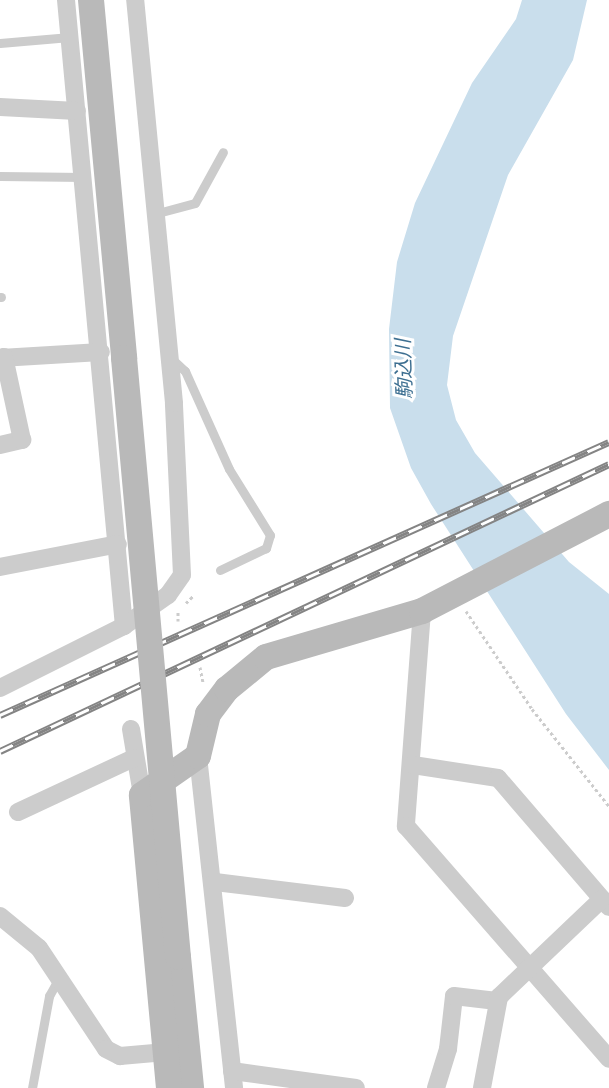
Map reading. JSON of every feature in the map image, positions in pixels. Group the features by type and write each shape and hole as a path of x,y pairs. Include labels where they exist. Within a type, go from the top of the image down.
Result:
{"street":[{"path":"66,0 84,177 113,355 191,1088"},
{"path":"91,0 113,355 118,544 124,626"},
{"path":"0,688 124,626 168,595 182,575 170,357 154,214 135,0"},
{"path":"0,107 77,111"},
{"path":"0,445 22,440 2,357 113,355"},
{"path":"356,1088 233,1080 215,882 198,756 208,714 255,664 282,650 422,611 601,518"},
{"path":"0,567 118,544"},
{"path":"422,611 412,765 405,826 609,1059"},
{"path":"131,729 142,795 169,1088"},
{"path":"142,795 198,756"},
{"path":"18,812 135,758"},
{"path":"412,765 498,778 605,903 528,965 497,1000 482,1088"},
{"path":"215,882 345,898"},
{"path":"0,916 39,948 112,1054 166,1052"},
{"path":"436,1088 448,1049 454,996 497,1000"}],"lane":[{"path":"0,43 70,37"},
{"path":"154,214 195,203 223,152"},
{"path":"0,176 84,177"},
{"path":"170,357 185,371 229,469 270,535 266,548 220,570"},
{"path":"32,1088 49,996 59,977"}],"path":[{"path":"462,591 532,709 609,806"},
{"path":"200,667 204,694"}],"water":[{"name":"駒込川","path":"522,0 587,0 573,60 508,175 453,336 447,385 456,420 475,453 569,562 609,594 609,770 566,714 431,504 411,468 390,408 389,329 397,262 415,203 472,83 516,19"}],"railway":[{"path":"0,715 609,442"},
{"path":"0,751 609,464"}]}
